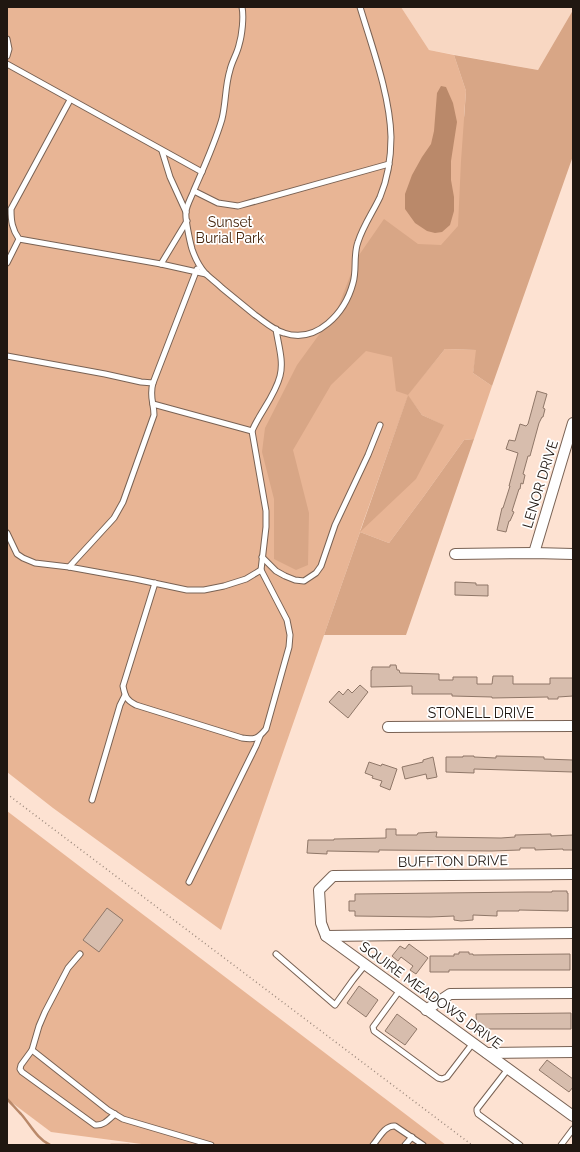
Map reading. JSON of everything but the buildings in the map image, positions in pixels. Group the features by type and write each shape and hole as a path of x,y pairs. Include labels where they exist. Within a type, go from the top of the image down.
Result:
{"street":[{"name":"LENOR DRIVE","path":"534,553 573,423"},
{"path":"456,554 573,554"},
{"name":"STONELL DRIVE","path":"388,727 573,726"},
{"name":"BUFFTON DRIVE","path":"326,936 322,924 319,890 333,876 573,874"},
{"path":"326,936 573,933"},
{"name":"SQUIRE MEADOWS DRIVE","path":"326,936 573,1116"},
{"path":"426,1010 450,994 573,993"},
{"path":"487,1053 573,1052"}],"lane":[{"path":"186,212 222,119 230,68 240,44 242,7"},
{"path":"162,151 170,177 186,212 192,250 206,274 252,312 283,333 298,335 313,333 324,327 333,319 350,294 356,271 356,251 358,242 380,197 389,164 391,137 388,112 382,82 360,7"},
{"path":"7,39 9,49 7,56"},
{"path":"7,64 202,172"},
{"path":"70,100 11,209 11,219 14,232 19,239 161,264 206,274"},
{"path":"194,191 218,203 238,206 389,164"},
{"path":"161,264 187,221"},
{"path":"7,263 19,239"},
{"path":"69,567 114,518 122,502 154,416 151,391 153,384 199,264"},
{"path":"189,882 260,736 266,729 289,647 290,635 287,620 261,570 265,544 266,511 252,431 255,423 277,386 281,375 276,329"},
{"path":"7,356 153,384"},
{"path":"153,404 252,431"},
{"path":"262,557 276,571 295,580 304,580 316,573 321,566 335,525 368,455 380,425"},
{"path":"7,532 18,554 35,564 69,567 187,590 204,590 224,586 246,579 261,570"},
{"path":"155,583 123,686 125,695 129,702 242,738 251,740 260,736"},
{"path":"92,800 120,706 125,695"},
{"path":"80,954 68,968 45,1012 32,1050 21,1065 20,1069 22,1072 95,1125 103,1124 115,1114"},
{"path":"276,954 335,1005 365,965"},
{"path":"400,990 373,1027 374,1031 438,1078 442,1079 447,1077 473,1043"},
{"path":"32,1050 123,1119 211,1145"},
{"path":"508,1069 477,1111 478,1114 520,1145"},
{"path":"373,1145 386,1128 391,1125 395,1126 423,1145"},
{"path":"561,1145 573,1129"},
{"path":"406,1145 412,1137"}],"path":[{"path":"7,794 472,1145"}],"shaded area":[{"path":"401,7 573,7 573,10 538,70 429,50"},
{"path":"573,10 573,156 492,386 473,373 476,350 445,349 408,395 396,391 392,357 366,351 331,385 293,450 309,513 308,565 296,570 274,559 274,499 262,452 265,428 297,365 337,310 357,258 384,219 418,244 441,245 458,226 466,91 454,55 538,70"},
{"path":"441,86 446,87 453,103 457,122 451,161 454,211 450,225 442,232 435,233 427,231 415,223 405,209 405,194 412,175 431,144 434,131 437,93"},
{"path":"408,395 422,415 444,425 416,479 360,532"},
{"path":"474,439 406,635 324,635 360,532 389,543 464,440"}],"green space":[{"name":"Sunset Burial Park","path":"7,7 401,7 429,50 454,55 466,91 464,116 490,158 408,394 445,349 477,350 473,373 492,386 474,439 464,440 389,543 360,532 221,930 53,808 7,772","holes":["408,396 422,415 443,425 360,531"]},
{"path":"7,811 446,1145 149,1145 51,1132 7,1099"}],"waterway":[{"path":"7,1099 37,1135 50,1145"},
{"path":"111,1145 129,1145"}]}
